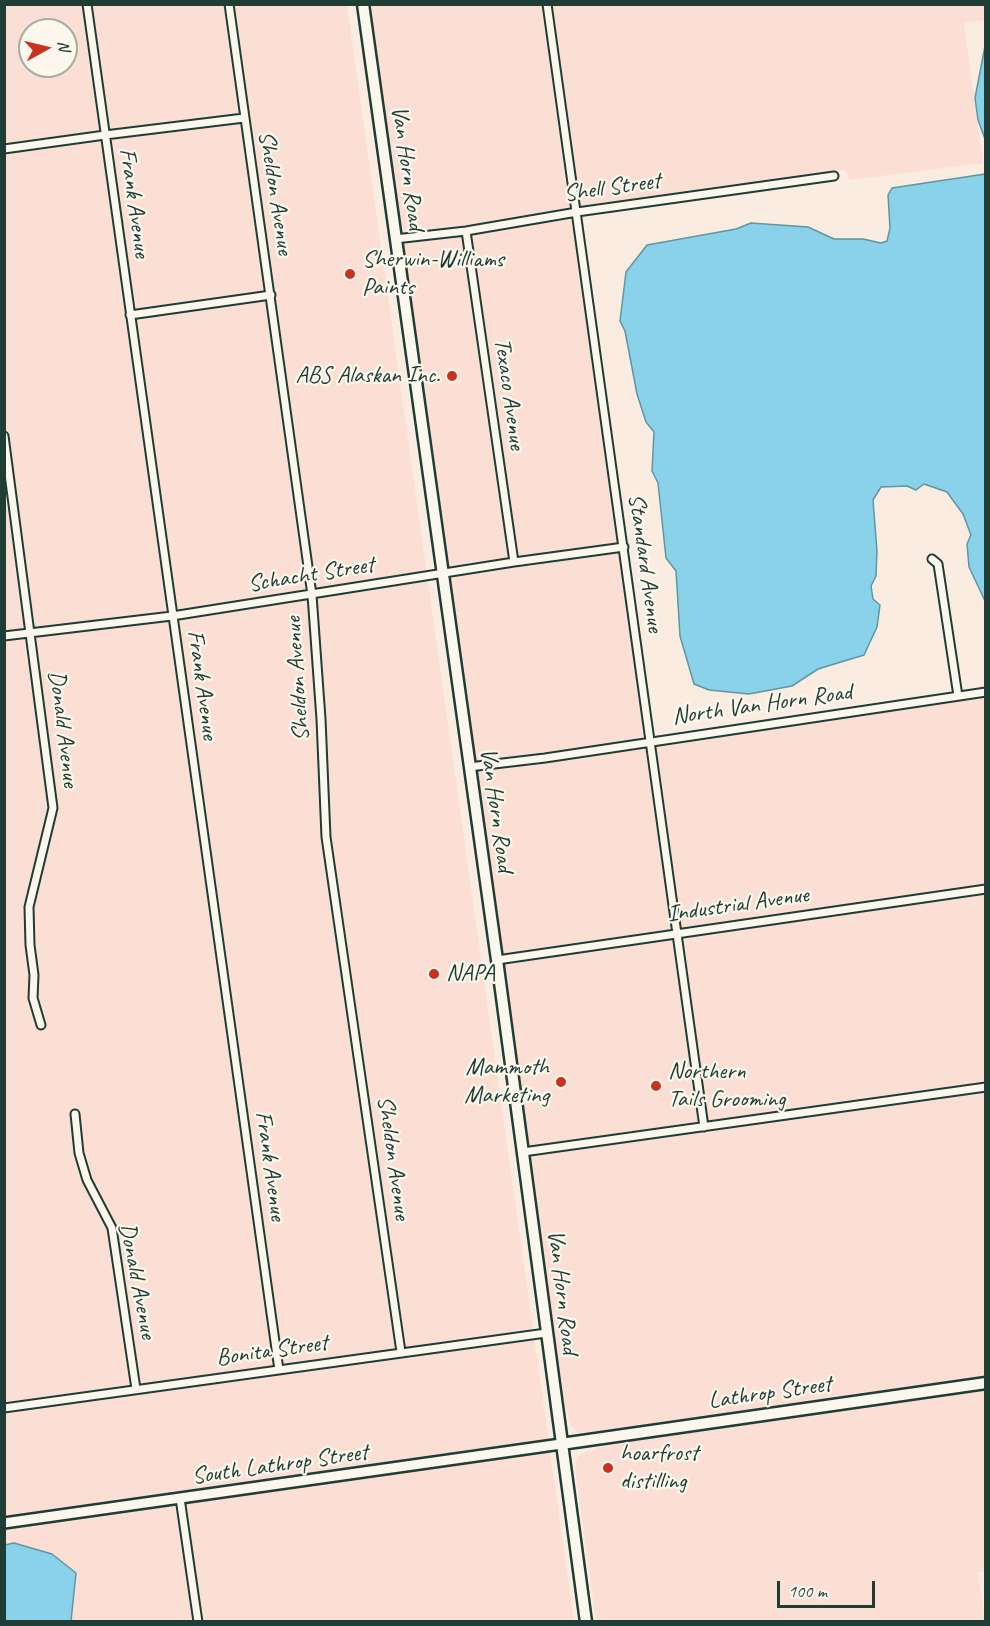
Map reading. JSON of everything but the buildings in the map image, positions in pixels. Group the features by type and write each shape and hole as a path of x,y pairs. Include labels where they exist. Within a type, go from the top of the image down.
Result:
{"main road":[{"name":"Van Horn Road","path":"363,4 586,1622"},
{"name":"Lathrop Street","path":"561,1444 986,1383"}],"street":[{"name":"Frank Avenue","path":"87,4 279,1370"},
{"name":"Sheldon Avenue","path":"229,4 312,596 321,719 326,837 401,1352"},
{"name":"Standard Avenue","path":"547,4 704,1127"},
{"path":"4,149 244,118"},
{"name":"Shell Street","path":"395,239 466,231 577,212 834,176"},
{"name":"Texaco Avenue","path":"466,231 513,562"},
{"path":"130,315 271,295"},
{"name":"Donald Avenue","path":"4,436 53,808 29,907 34,975 33,998 41,1025"},
{"name":"Schacht Street","path":"4,636 172,616 312,596 442,573 624,547"},
{"path":"932,559 938,564 958,696"},
{"name":"North Van Horn Road","path":"469,767 545,758 986,692"},
{"name":"Industrial Avenue","path":"496,960 986,890"},
{"path":"523,1152 986,1087"},
{"name":"Donald Avenue","path":"75,1114 80,1153 87,1180 112,1228 136,1389"},
{"name":"Bonita Street","path":"4,1408 546,1333"},
{"name":"South Lathrop Street","path":"4,1522 561,1444"},
{"path":"180,1498 198,1622"}],"shaded area":[{"path":"5,5 347,5 574,1621 5,1622"},
{"path":"371,5 985,5 985,20 964,23 983,163 850,180 845,171 839,170 573,208 648,746 985,697 985,1378 604,1431 579,1433 571,1426 565,1406 373,36"},
{"path":"985,1390 986,1571 978,1573 985,1621 596,1621 575,1469 576,1460 581,1454 608,1444"}],"water":[{"path":"985,46 985,139 978,120 975,98"},
{"path":"985,174 985,601 969,567 967,544 971,535 963,514 947,492 924,484 916,490 907,486 881,487 873,500 877,551 876,576 871,586 873,599 880,605 877,627 864,655 818,669 792,686 749,694 709,690 694,684 680,636 676,571 666,558 658,483 652,471 654,432 646,422 637,394 625,331 620,321 626,272 647,245 736,229 751,223 808,227 834,239 863,239 881,243 887,241 890,228 888,195 892,188"},
{"path":"14,1543 52,1554 76,1573 71,1621 5,1621 5,1545"}],"place":[{"name":"Sherwin-Williams Paints","path":"350,274"},
{"name":"ABS Alaskan Inc.","path":"452,376"},
{"name":"NAPA","path":"434,974"},
{"name":"Mammoth Marketing","path":"561,1082"},
{"name":"Northern Tails Grooming","path":"656,1086"},
{"name":"hoarfrost distilling","path":"608,1468"}]}
